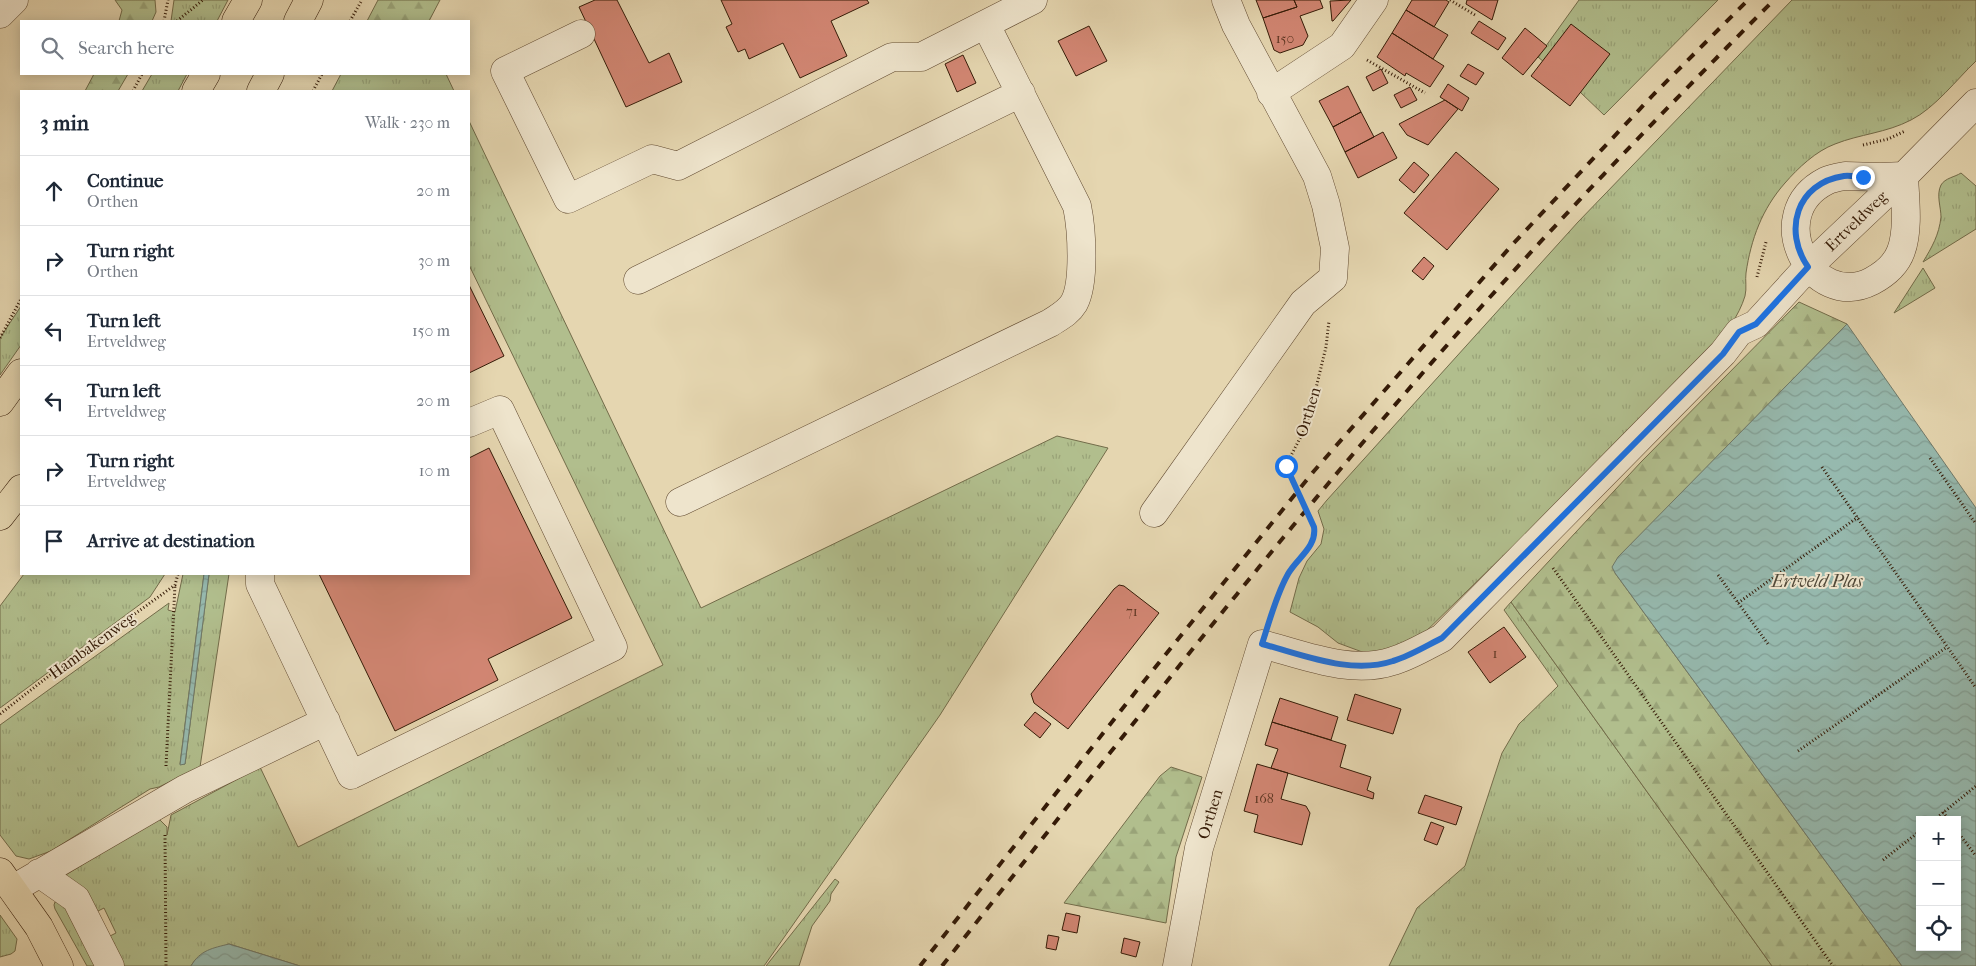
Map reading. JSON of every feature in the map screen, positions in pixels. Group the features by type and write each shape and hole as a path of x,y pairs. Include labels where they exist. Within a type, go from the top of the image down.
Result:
{"main road":[{"path":"237,20 248,0"},
{"path":"299,20 309,0"},
{"path":"197,90 205,75"},
{"path":"262,90 269,75"},
{"path":"0,402 20,374"},
{"path":"0,516 20,490"},
{"path":"6,880 39,926 59,966"}],"street":[{"path":"0,14 14,0"},
{"path":"581,34 506,71 568,199 652,159 678,166 892,57 921,57 1033,0"},
{"path":"1154,513 1303,303 1333,278 1335,248 1326,205 1317,176 1271,93 1236,25 1226,0"},
{"path":"1271,93 1342,46 1374,0"},
{"path":"680,502 1050,323 1065,314 1073,304 1079,290 1081,228 1077,206 986,25"},
{"path":"638,280 1021,93"},
{"name":"Ertveldweg","path":"1262,644 1344,665 1381,664 1402,658 1442,638 1723,354 1739,332 1756,324 1808,267 1904,176 1976,102"},
{"name":"Ertveldweg","path":"1844,176 1904,176 1905,238 1893,266 1882,276 1868,283 1853,286 1838,285 1825,280 1808,267 1801,257 1796,240 1795,222 1801,205 1812,190 1827,180 1844,176"},
{"path":"260,575 260,584 351,775 613,647 500,410 470,423"},
{"name":"Orthen","path":"1177,966 1199,848 1262,644"},
{"path":"6,880 39,873 185,789 326,721"},
{"path":"39,873 76,900 110,966"}],"path":[{"path":"164,20 168,0"},
{"path":"178,20 203,0"},
{"path":"351,20 362,0"},
{"path":"1450,0 1475,15"},
{"path":"1342,46 1425,93"},
{"path":"133,90 141,75"},
{"path":"314,90 321,75"},
{"name":"Orthen","path":"1262,644 1280,591 1294,565 1311,544 1315,534 1314,527 1286,466 1307,425 1326,347 1333,278"},
{"path":"0,338 20,300"},
{"path":"1930,458 1976,524"},
{"path":"1822,467 1858,516 1976,688"},
{"path":"1738,602 1858,516"},
{"path":"1535,543 1833,966"},
{"path":"166,966 165,802 175,585 178,575"},
{"path":"1718,576 1768,644"},
{"name":"Hambakenweg","path":"0,714 54,672 175,585"},
{"path":"1798,751 1947,647"},
{"path":"1938,816 1976,786"},
{"path":"1943,812 1946,816"},
{"path":"1883,860 1916,834"},
{"path":"1961,836 1976,856"}],"green space":[{"path":"115,0 155,0 156,12 152,20 119,20 122,10"},
{"path":"174,0 228,0 218,20 171,20"},
{"path":"378,0 440,0 430,20 368,20"},
{"path":"1579,0 1718,0 1604,115 1538,57"},
{"path":"1792,0 1976,0 1976,61 1937,101 1920,115 1892,128 1828,147 1808,160 1785,183 1770,203 1754,236 1746,273 1746,293 1739,311 1712,351 1412,645 1365,653 1338,643 1318,627 1290,612 1299,578 1307,561 1321,544 1324,529 1318,511 1327,500 1578,222"},
{"path":"93,75 127,75 119,90 86,90"},
{"path":"151,75 186,75 179,90 143,90"},
{"path":"340,75 446,75 454,90 333,90"},
{"path":"470,123 701,608 1057,436 1108,448 940,715 764,966 300,966 229,944 195,960 191,966 118,966 106,938 116,933 104,908 94,913 64,876 158,818 167,827 167,835 171,815 260,767 298,847 663,665 470,267"},
{"path":"1961,173 1976,186 1976,229 1923,262 1939,230 1941,217 1939,193 1941,185 1948,179"},
{"path":"1923,268 1935,288 1894,313"},
{"path":"1799,302 1847,324 1619,557 1615,573 1902,966 1772,966 1511,602 1641,462"},
{"path":"20,308 20,346 0,375 0,338"},
{"path":"23,575 164,575 150,597 0,708 0,606"},
{"path":"183,575 204,575 180,764 185,764 209,575 229,575 200,767 159,787 150,789 51,851 29,859 16,856 0,835 0,725 169,603 168,610 175,612"},
{"path":"1511,602 1772,966 1389,966 1417,908 1465,866 1502,753 1519,724 1558,686 1504,610"},
{"path":"1171,767 1202,777 1176,857 1166,923 1064,903 1160,776"},
{"path":"835,879 839,882 831,894 830,901 812,926 799,966 766,966"},
{"path":"59,901 68,909 96,966 87,966 55,909 55,902"},
{"path":"0,915 17,939 15,951 0,957"}],"water":[{"name":"Ertveld Plas","path":"1847,324 1976,508 1976,966 1902,966 1612,567 1618,557"},
{"path":"204,575 209,575 185,764 180,765"},
{"path":"229,944 300,966 191,966 198,956 203,953 212,948"}],"building":[{"path":"595,0 617,0 649,63 669,53 682,82 626,107 579,7"},
{"path":"721,0 867,0 869,3 831,21 847,56 800,78 783,43 749,59 745,49 738,52 726,27 732,24"},
{"path":"1256,0 1294,0 1297,7 1263,18"},
{"path":"1294,0 1320,0 1323,8 1300,16 1308,36 1303,45 1280,53 1274,50 1263,18 1297,7"},
{"path":"1351,0 1333,21 1332,21 1330,1"},
{"path":"1412,0 1446,0 1449,2 1434,27 1406,10"},
{"path":"1467,0 1498,0 1492,20 1466,4"},
{"path":"1406,10 1448,35 1433,59 1392,33"},
{"path":"1479,21 1506,38 1498,50 1471,33"},
{"path":"1571,24 1610,54 1570,106 1531,76"},
{"path":"1089,26 1107,61 1076,76 1058,41"},
{"path":"1525,28 1547,46 1523,75 1502,58"},
{"path":"1392,33 1444,66 1430,87 1406,73 1405,76 1377,57"},
{"path":"963,55 976,83 957,92 945,64"},
{"path":"1468,64 1484,73 1476,85 1460,76"},
{"path":"1381,69 1388,83 1373,91 1366,77"},
{"path":"1448,84 1469,98 1462,111 1440,97"},
{"path":"1348,86 1361,112 1333,127 1319,101"},
{"path":"1410,87 1417,100 1401,108 1394,95"},
{"path":"1445,100 1458,109 1428,145 1407,135 1399,124"},
{"path":"1361,112 1374,137 1345,152 1333,127"},
{"path":"1383,132 1397,158 1358,178 1345,152"},
{"path":"1456,152 1499,189 1447,250 1404,213"},
{"path":"1414,162 1429,175 1414,193 1399,180"},
{"path":"1424,257 1434,266 1423,280 1412,271"},
{"path":"470,287 504,356 470,373"},
{"path":"489,448 572,618 488,659 498,680 395,731 319,575 470,575 470,458"},
{"path":"1119,585 1124,586 1159,613 1068,729 1034,703 1031,694"},
{"path":"1504,627 1526,657 1490,683 1468,652"},
{"path":"1355,694 1401,709 1393,734 1347,720"},
{"path":"1280,698 1338,717 1331,740 1272,722"},
{"path":"1035,712 1051,724 1040,738 1024,725"},
{"path":"1272,722 1346,745 1340,767 1371,777 1367,790 1374,793 1373,799 1271,768 1278,749 1265,745"},
{"path":"1257,764 1288,773 1281,799 1306,806 1310,813 1302,845 1254,832 1258,815 1244,811"},
{"path":"1425,795 1462,807 1456,825 1418,813"},
{"path":"1431,822 1444,827 1437,845 1424,840"},
{"path":"1066,913 1080,916 1077,933 1062,930"},
{"path":"1048,935 1059,937 1056,950 1046,948"},
{"path":"1124,938 1140,942 1136,957 1121,953"}],"railway":[{"path":"920,966 1141,685 1314,471 1512,245 1654,94 1748,0"},
{"path":"942,966 1218,617 1389,412 1577,202 1774,0"}],"route":[{"path":"1286,466 1288,475 1314,527 1315,534 1311,544 1288,573 1262,644 1344,665 1360,666 1392,662 1442,638 1723,354 1739,332 1756,324 1808,267 1801,257 1796,240 1795,222 1801,205 1812,190 1827,180 1844,176 1863,177"}]}
